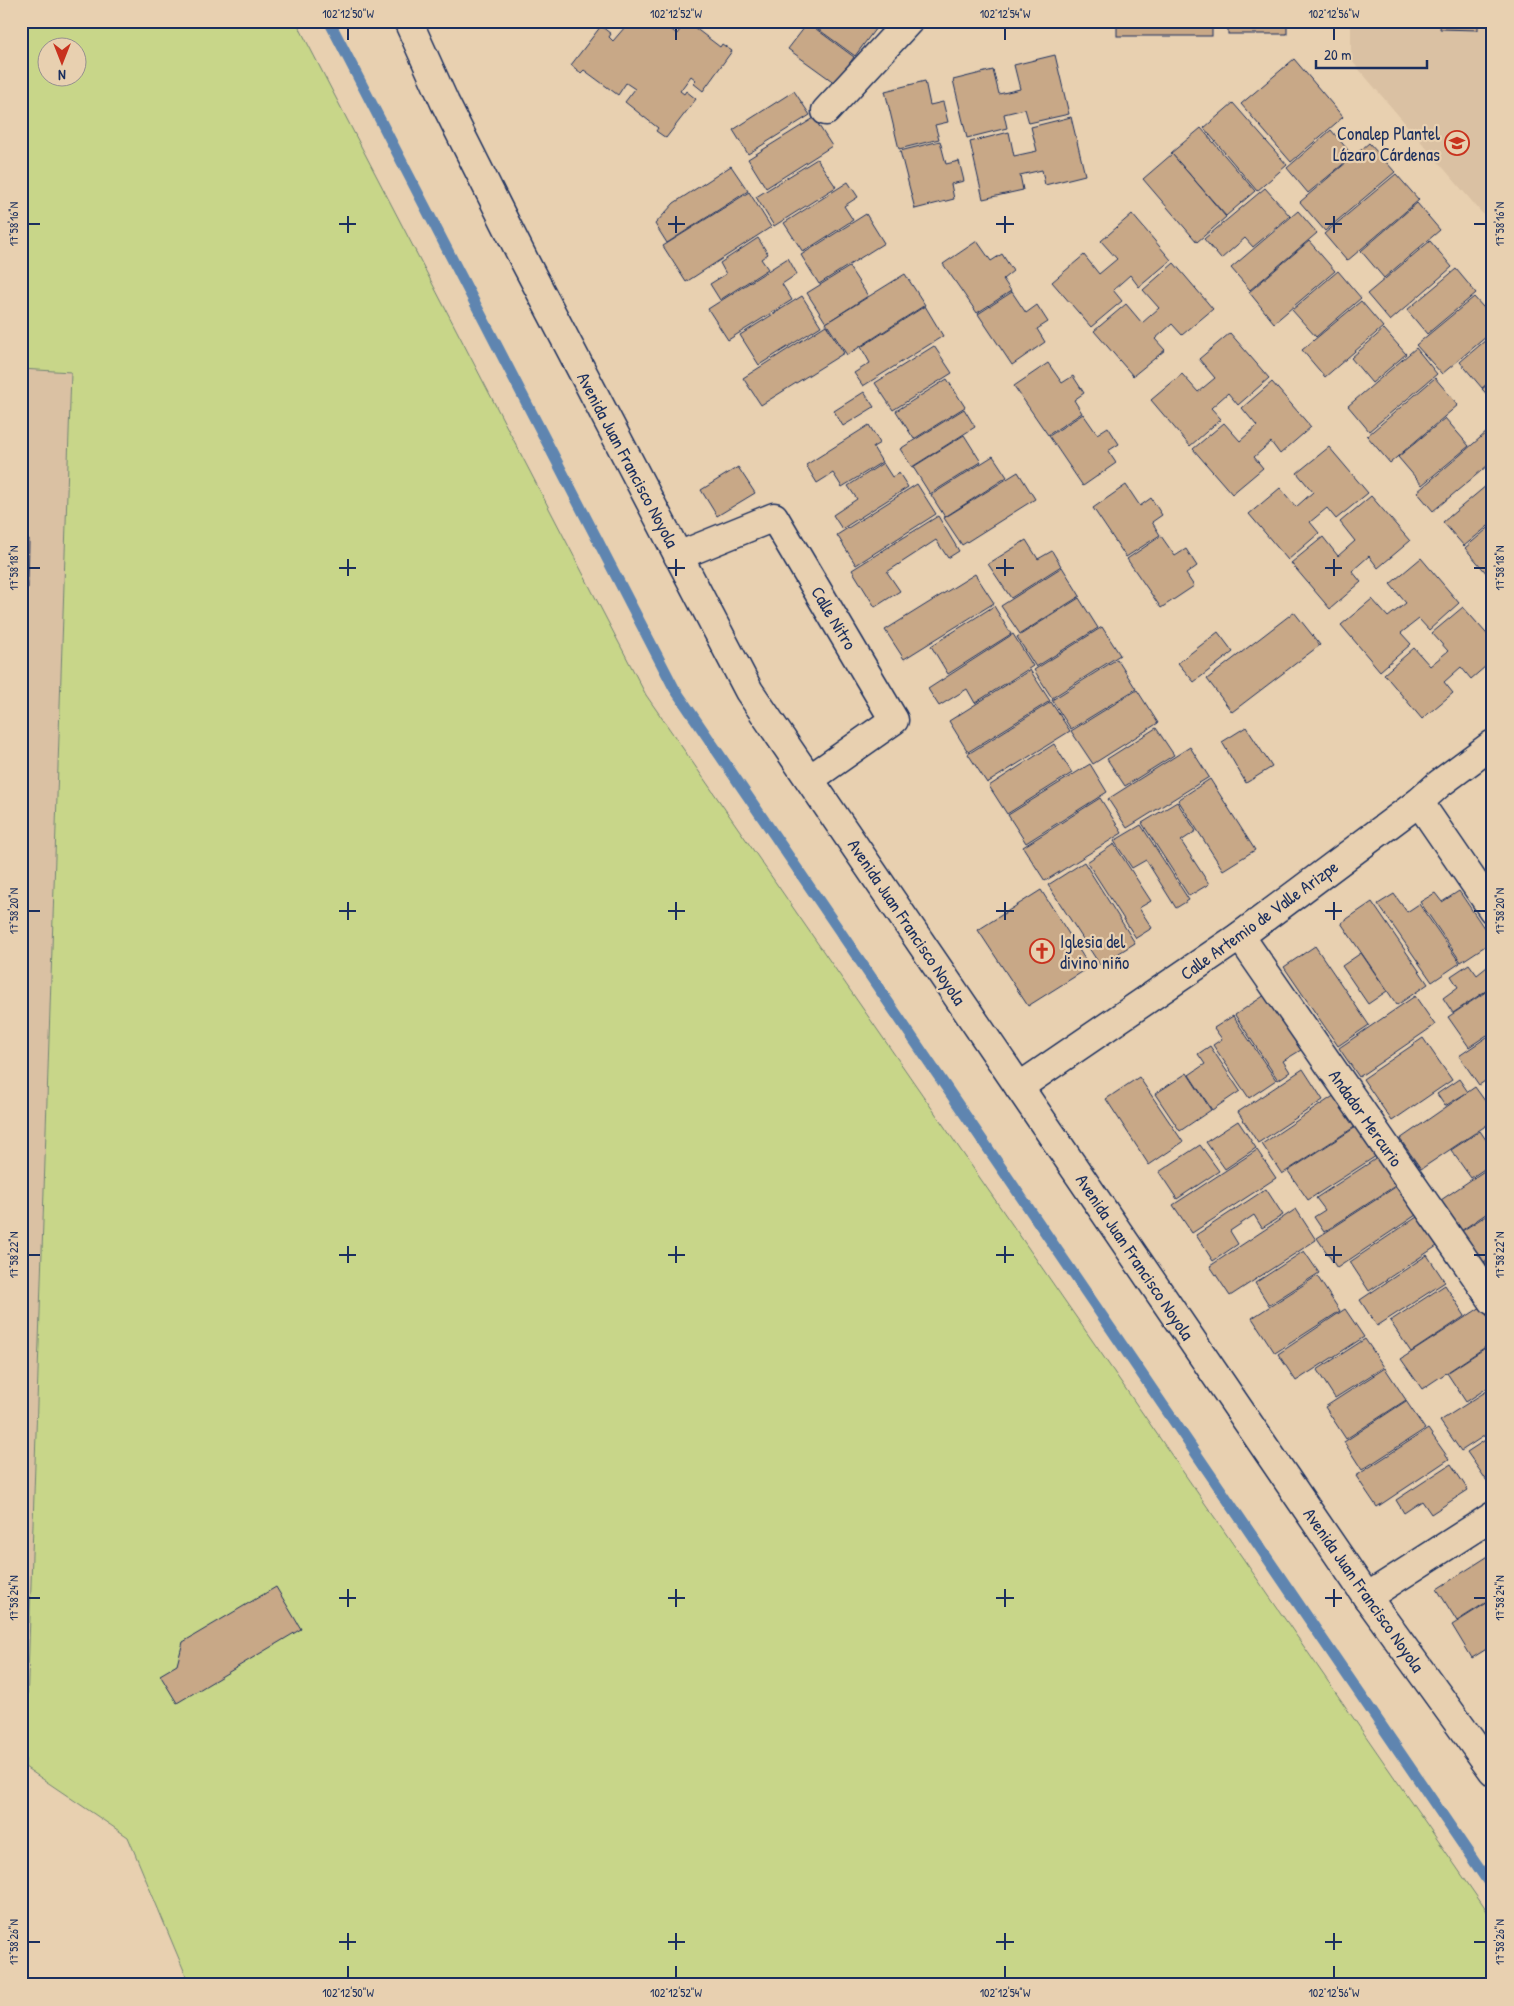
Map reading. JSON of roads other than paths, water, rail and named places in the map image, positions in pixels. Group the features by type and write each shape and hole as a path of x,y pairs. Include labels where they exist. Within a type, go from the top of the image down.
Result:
{"street":[{"name":"Avenida Juan Francisco Noyola","path":"408,21 445,103 520,253 750,691 1367,1597 1493,1771"},
{"path":"826,111 909,21"},
{"name":"Calle Nitro","path":"678,556 774,517 841,630 894,720 810,779"},
{"name":"Calle Artemio de Valle Arizpe","path":"1019,1087 1240,936 1493,744"},
{"path":"1419,802 1493,910"},
{"name":"Andador Mercurio","path":"1240,936 1493,1301"},
{"path":"1367,1597 1493,1516"}],"waterway":[{"path":"329,21 674,688 1493,1889"}],"place":[{"name":"Conalep Plantel Lázaro Cárdenas","path":"1457,143"},
{"name":"Iglesia del divino niño","path":"1042,951"}]}
